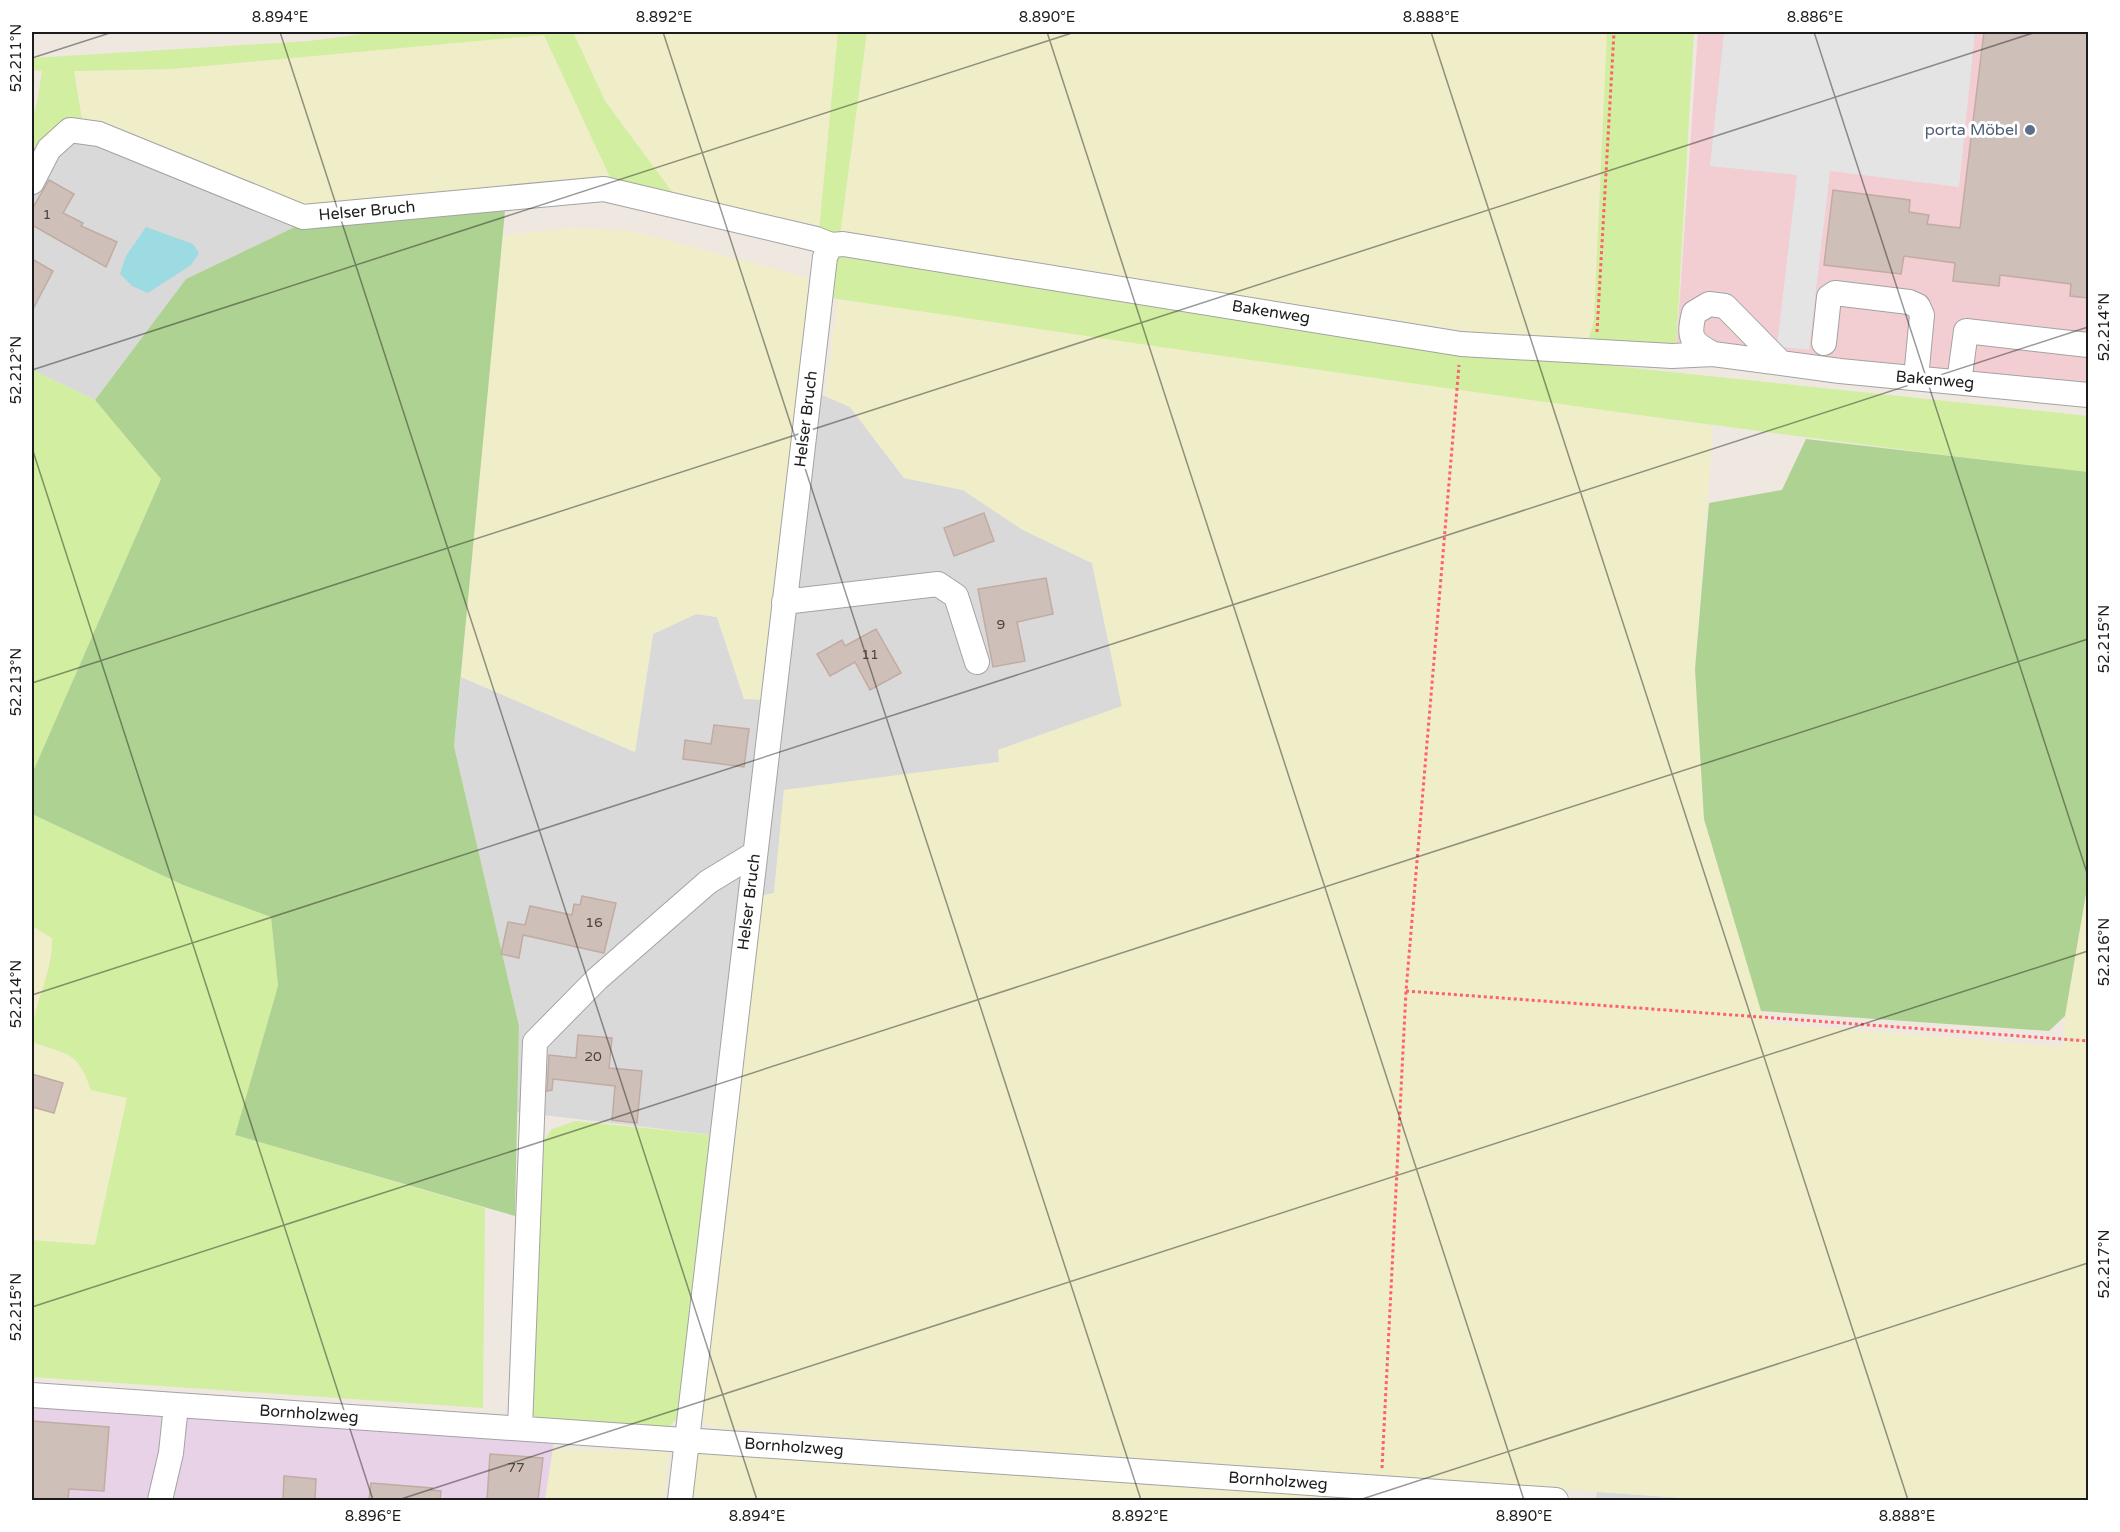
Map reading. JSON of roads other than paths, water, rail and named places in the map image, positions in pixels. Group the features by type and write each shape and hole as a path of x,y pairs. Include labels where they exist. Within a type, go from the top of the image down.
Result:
{"street":[{"name":"Helser Bruch","path":"32,182 49,149 70,130 99,134 303,217 604,189 816,239 831,245 825,257 680,1500"},
{"name":"Bakenweg","path":"831,245 855,246 1461,344 1672,356 1713,354 2088,395"},
{"path":"1824,342 1829,297 1835,293 1909,302 1918,306 1922,315 1916,378"},
{"path":"1713,354 1696,344 1689,330 1694,313 1709,304 1725,306 1782,363"},
{"path":"1959,382 1966,331 2088,345"},
{"path":"784,602 938,584 956,596 977,662"},
{"path":"520,1428 535,1042 597,979 708,882 754,854"},
{"name":"Bornholzweg","path":"32,1395 1556,1500"},
{"path":"160,1500 171,1453 176,1405"}],"water":[{"path":"146,227 193,244 199,253 191,265 148,293 132,286 120,274 126,256"}],"place":[{"name":"porta Möbel","path":"2030,130"}]}
